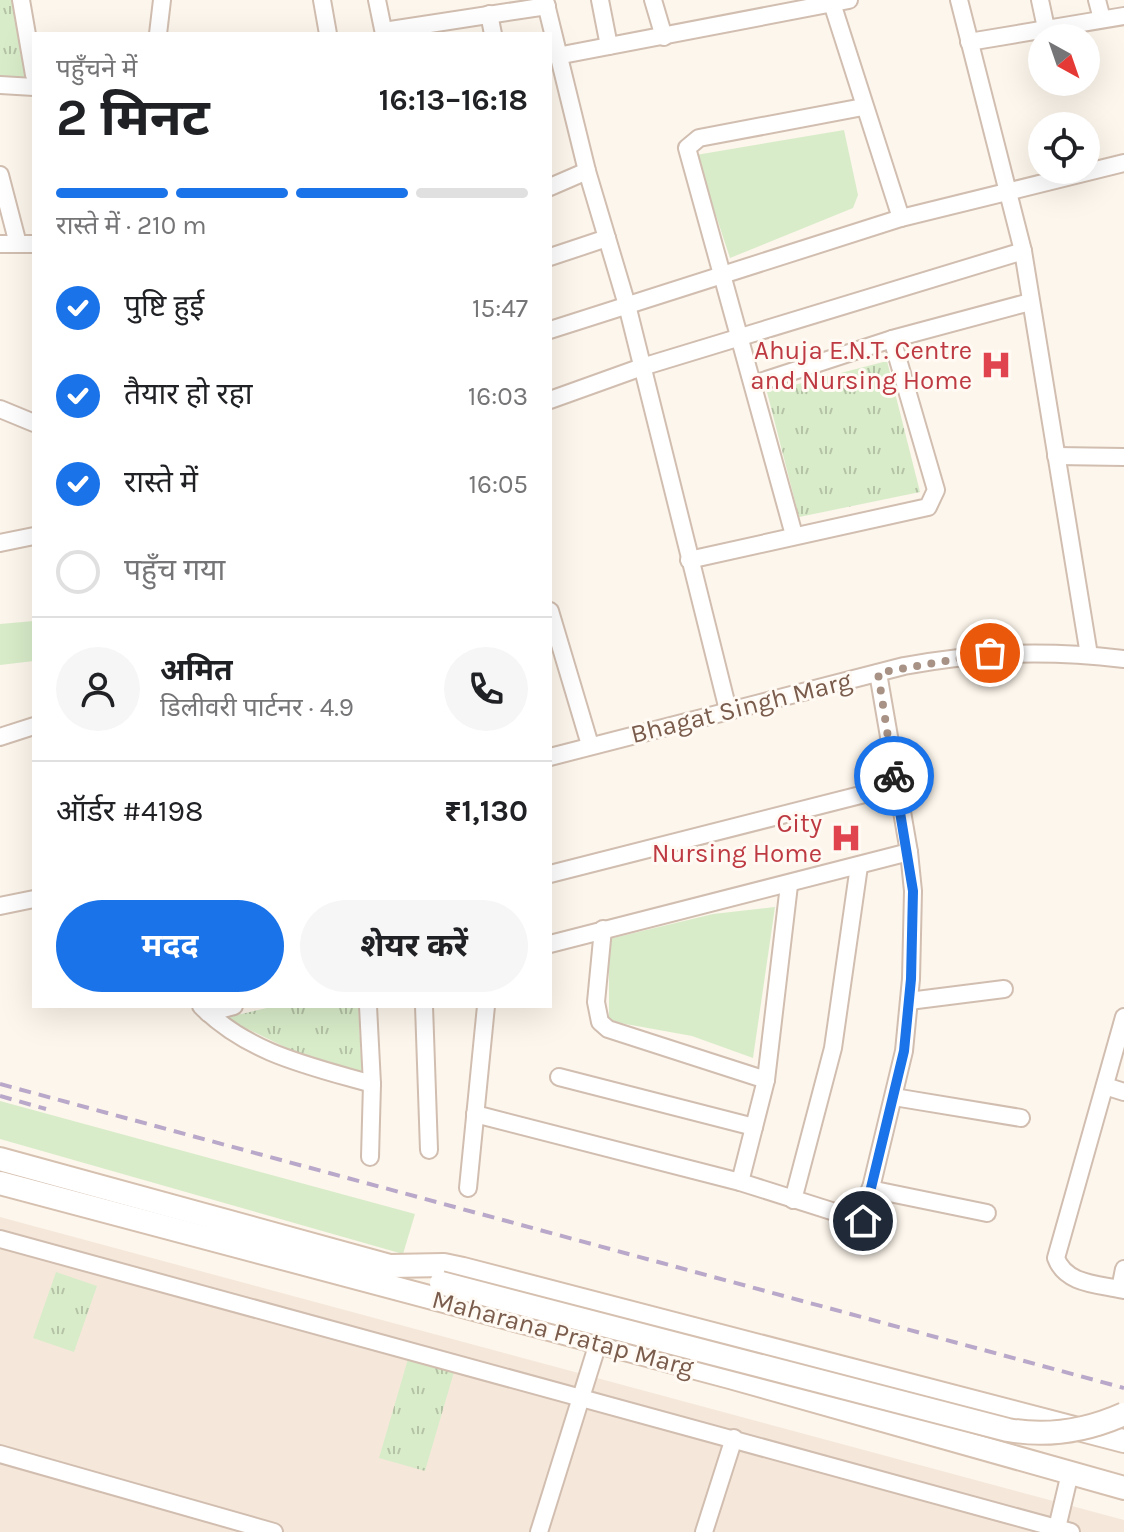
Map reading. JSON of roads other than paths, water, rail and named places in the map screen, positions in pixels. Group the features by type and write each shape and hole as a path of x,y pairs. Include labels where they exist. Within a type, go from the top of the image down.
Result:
{"main road":[{"name":"Maharana Pratap Marg","path":"0,1159 113,1202 598,1343 1124,1488"},
{"name":"Maharana Pratap Marg","path":"0,1183 113,1202 402,1267 444,1265 463,1269 1124,1441"},
{"path":"402,1267 441,1283 1008,1430 1033,1434 1060,1433 1124,1414"},
{"path":"1025,1460 1035,1418"}],"street":[{"path":"21,0 32,54"},
{"path":"158,32 162,0"},
{"path":"322,0 328,32"},
{"path":"377,0 384,32 440,28 546,3 587,171 627,305 728,710"},
{"path":"600,0 609,46"},
{"path":"653,0 664,37"},
{"path":"959,0 1023,251 1089,655"},
{"path":"1040,0 1045,24"},
{"path":"1097,0 1102,19"},
{"path":"557,56 837,1 863,107 901,218"},
{"path":"489,14 493,32"},
{"path":"1071,24 1124,16"},
{"path":"969,42 1028,31"},
{"path":"0,85 32,87"},
{"path":"794,535 687,148 699,138 863,107"},
{"path":"552,329 901,218 1124,163"},
{"path":"552,186 587,171"},
{"path":"0,175 26,244 0,244"},
{"path":"552,256 607,238"},
{"path":"552,399 642,367 1023,251"},
{"path":"754,384 892,339 1030,302"},
{"path":"689,560 794,535 922,511 935,500 936,490 892,339"},
{"path":"0,409 32,422"},
{"path":"1056,456 1124,457"},
{"path":"0,543 32,536"},
{"path":"554,642 590,745"},
{"name":"Bhagat Singh Marg","path":"552,756 878,673 990,653 1039,651 1124,659"},
{"path":"475,1114 740,1182 863,1221 894,1097 909,1001 913,891 878,673"},
{"path":"0,737 32,727"},
{"path":"552,873 896,786"},
{"path":"552,943 909,852"},
{"path":"793,1200 833,1048 859,866"},
{"path":"740,1182 766,1080 789,885"},
{"path":"0,906 32,899"},
{"path":"603,929 596,1002 600,1022 608,1029 766,1080"},
{"path":"909,1001 1004,989"},
{"path":"368,1008 372,1084 370,1157"},
{"path":"424,1008 429,1150"},
{"path":"468,1188 486,1008"},
{"path":"205,1010 239,1038 267,1052 372,1084"},
{"path":"1124,1017 1056,1258 1061,1270 1071,1278 1122,1289 1124,1269"},
{"path":"559,1077 754,1127"},
{"path":"1105,1086 1124,1092"},
{"path":"894,1097 1021,1118"},
{"path":"870,1189 987,1213"},
{"path":"0,1239 1064,1530 1070,1473"},
{"path":"539,1532 598,1343"},
{"path":"704,1532 734,1438"},
{"path":"0,1454 217,1524 274,1532"}],"railway":[{"path":"0,1084 1124,1388"},
{"path":"0,1096 46,1109"}],"place":[{"name":"Ahuja E.N.T. Centre and Nursing Home","path":"996,365"},
{"name":"City Nursing Home","path":"846,838"}]}
